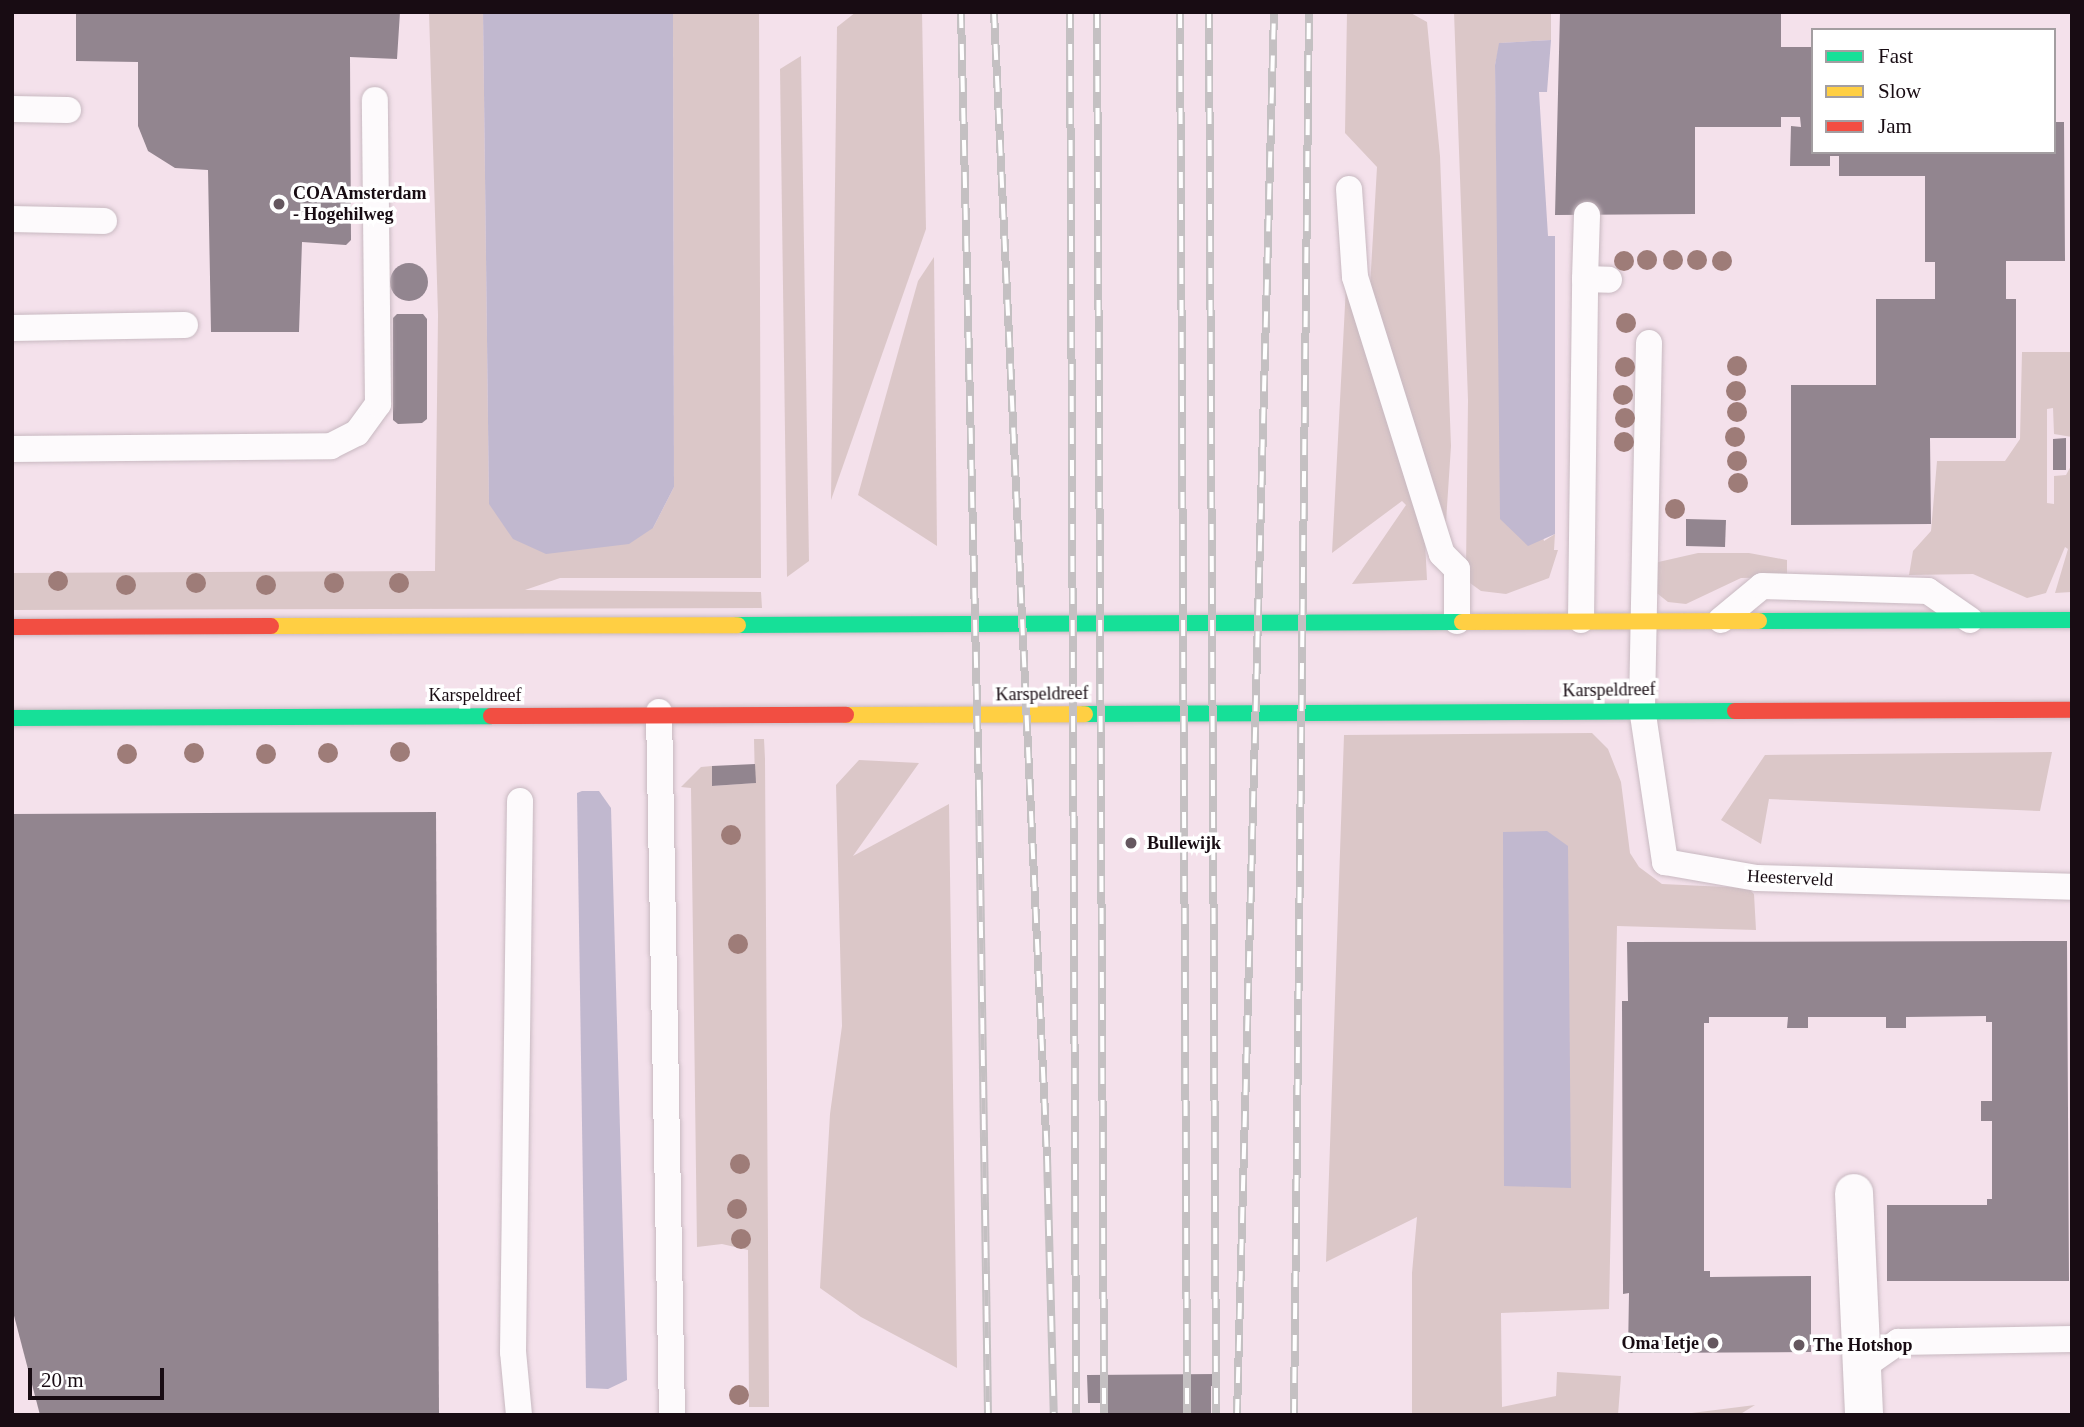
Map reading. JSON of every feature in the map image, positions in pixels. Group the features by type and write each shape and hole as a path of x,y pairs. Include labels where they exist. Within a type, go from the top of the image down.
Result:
{"main road":[{"path":"12,626 1721,620"},
{"path":"1970,620 2072,620"},
{"name":"Karspeldreef","path":"12,718 1642,708 2072,710"}],"street":[{"path":"1854,1193 1864,1366 1864,1415"}],"lane":[{"path":"12,449 331,446 357,433 378,404 375,100"},
{"path":"12,109 68,110"},
{"path":"1349,189 1355,277 1442,554 1457,569 1457,621"},
{"path":"1581,620 1597,280 1587,215"},
{"path":"12,219 104,221"},
{"path":"12,328 186,326"},
{"path":"1642,708 1649,343"},
{"path":"1721,620 1762,586 1927,591 1970,620"},
{"name":"Heesterveld","path":"1642,708 1665,862 1757,878 2072,887"},
{"path":"659,712 673,1415"},
{"path":"519,1415 513,1352 520,801"},
{"path":"1864,1366 1898,1342 2072,1339"}],"shaded area":[{"path":"429,12 483,12 489,504 653,528 674,487 673,12 759,12 761,578 560,578 525,590 761,592 762,608 12,610 12,573 435,571 438,315"},
{"path":"483,12 673,12 674,487 653,528 629,544 546,554 513,539 489,504"},
{"path":"856,12 922,12 926,229 831,500 837,27"},
{"path":"1347,12 1409,12 1427,22 1440,156 1451,446 1446,522 1370,287 1377,167 1345,133"},
{"path":"1454,12 1551,12 1551,40 1500,43 1495,65 1500,369 1544,541 1555,534 1554,550 1558,550 1549,578 1506,594 1481,591 1470,583 1466,569 1468,400"},
{"path":"1551,40 1547,92 1539,92 1548,236 1555,236 1555,534 1528,546 1500,519 1495,65 1499,43"},
{"path":"801,56 809,561 787,577 780,69"},
{"path":"934,257 937,546 858,495 918,281"},
{"path":"1346,286 1425,541 1427,580 1352,584 1406,505 1402,501 1332,553"},
{"path":"2022,352 2072,352 2072,437 2054,434 2053,408 2047,409 2047,503 2054,504 2054,476 2066,475 2072,464 2072,592 2055,593 2068,549 2065,547 2046,593 2027,598 1973,574 1909,575 1913,551 1931,531 1937,461 2005,461 2020,439"},
{"path":"1698,553 1749,553 1787,560 1787,577 1741,578 1686,604 1668,602 1653,590 1654,563"},
{"path":"1592,733 1608,749 1621,782 1630,853 1639,867 1662,884 1748,888 1754,894 1756,930 1617,926 1609,1309 1501,1313 1502,1407 1556,1396 1557,1372 1621,1376 1618,1415 1412,1415 1412,1273 1417,1217 1326,1262 1344,735"},
{"path":"754,739 764,739 765,759 769,1407 749,1407 748,1250 722,1244 697,1247 691,788 681,787 701,767 712,766 713,786 755,783"},
{"path":"2052,752 2040,811 1769,799 1761,844 1721,820 1765,755"},
{"path":"859,760 919,763 853,856 949,804 957,1368 861,1317 820,1288 830,1114 842,1026 836,785"},
{"path":"599,791 611,808 627,1380 608,1389 586,1388 577,793"},
{"path":"1547,831 1568,846 1571,1188 1504,1186 1503,832"},
{"path":"1755,1405 1739,1415 1676,1415"}],"building":[{"name":"COA Amsterdam - Hogehilweg","path":"76,12 400,12 397,59 350,57 351,240 346,245 302,242 299,332 211,332 208,170 175,168 148,151 138,126 138,62 76,61"},
{"path":"1560,12 1781,12 1781,47 1811,47 1811,154 2056,154 2056,122 2064,122 2065,261 2006,261 2006,299 2016,299 2016,438 1930,438 1931,524 1791,525 1791,385 1876,385 1876,299 1935,299 1935,262 1925,262 1925,176 1839,176 1839,156 1830,156 1830,166 1790,166 1791,126 1801,127 1800,117 1781,117 1781,127 1695,127 1695,214 1555,215"},
{"path":"409,263 422,269 428,282 422,295 409,301 396,295 390,282 396,269"},
{"path":"397,314 423,314 427,319 427,419 422,423 398,424 393,420 393,318"},
{"path":"2066,438 2066,470 2053,470 2053,439"},
{"path":"1686,519 1726,520 1725,547 1686,546"},
{"path":"755,764 756,783 712,786 712,766"},
{"path":"436,812 439,1415 40,1415 12,1308 12,814"},
{"path":"2067,941 2069,1281 1887,1281 1887,1205 1987,1205 1987,1199 1992,1199 1992,1121 1981,1121 1981,1101 1992,1101 1992,1022 1986,1022 1986,1016 1906,1017 1906,1028 1886,1028 1886,1017 1808,1017 1808,1028 1787,1028 1788,1017 1709,1017 1709,1023 1704,1023 1704,1271 1710,1271 1710,1277 1811,1276 1811,1352 1628,1353 1629,1293 1623,1294 1622,1001 1628,1001 1627,942"},
{"path":"1217,1374 1217,1387 1211,1386 1211,1415 1101,1415 1101,1403 1088,1403 1087,1375"}],"railway":[{"path":"961,12 979,794 988,1415"},
{"path":"994,12 1047,1156 1054,1415"},
{"path":"1070,12 1076,1415"},
{"path":"1097,12 1104,1415"},
{"path":"1180,12 1187,1415"},
{"path":"1209,12 1216,1415"},
{"path":"1237,1415 1274,12"},
{"path":"1294,1415 1309,12"}],"traffic: fast":[{"path":"1759,621 2072,620"},
{"path":"738,625 1462,622"},
{"path":"1085,714 1735,711"},
{"path":"12,718 491,716"}],"traffic: slow":[{"path":"1462,622 1759,621"},
{"path":"271,626 738,625"},
{"path":"846,715 1085,714"}],"traffic: jam":[{"path":"12,627 271,626"},
{"path":"1735,711 2072,710"},
{"path":"491,716 846,715"}],"place":[{"name":"COA Amsterdam - Hogehilweg","path":"279,204"},
{"name":"Bullewijk","path":"1131,843"},
{"name":"Oma Ietje","path":"1713,1343"},
{"name":"The Hotshop","path":"1799,1345"}]}
